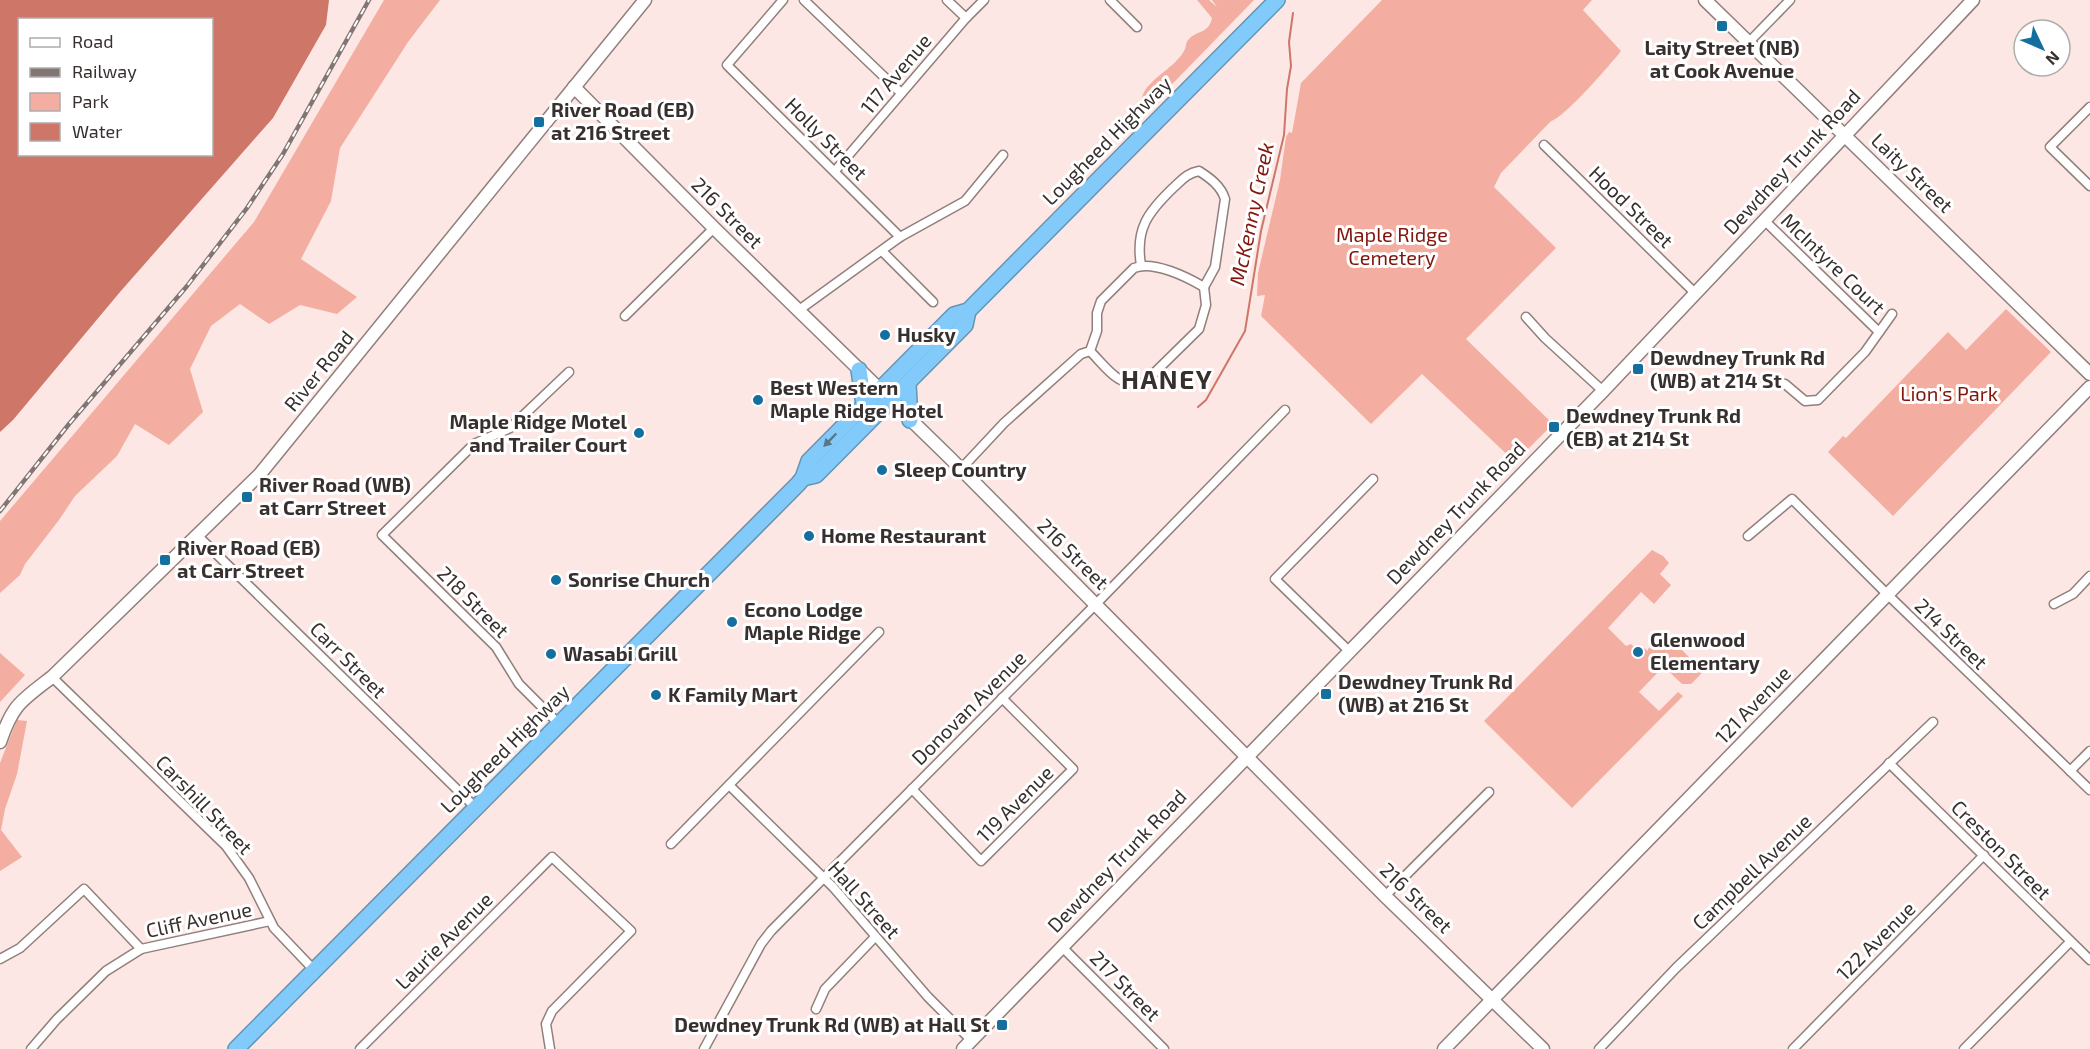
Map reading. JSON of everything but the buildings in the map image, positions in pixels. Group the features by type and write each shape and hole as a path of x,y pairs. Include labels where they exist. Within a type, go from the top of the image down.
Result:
{"highway":[{"name":"Lougheed Highway","path":"236,1049 803,478 809,461 864,405 954,315 968,311 1277,0"},
{"name":"Lougheed Highway","path":"803,478 816,475 908,384 965,325 968,311"},
{"path":"859,370 864,405"},
{"path":"908,384 910,420"}],"street":[{"name":"River Road","path":"0,742 15,708 24,698 52,677 260,474 645,0"},
{"name":"Holly Street","path":"783,0 727,65 900,237"},
{"path":"804,0 901,93"},
{"path":"947,0 966,18"},
{"name":"117 Avenue","path":"835,171 984,0"},
{"path":"1110,0 1137,27"},
{"name":"Laity Street","path":"1706,0 2090,374"},
{"path":"1749,42 1790,0"},
{"name":"Dewdney Trunk Road","path":"967,1045 1603,391 1973,0"},
{"name":"216 Street","path":"574,87 714,228 961,469 1385,896 1543,1049"},
{"path":"2090,107 2050,147 2090,186"},
{"name":"Hood Street","path":"1544,146 1695,293"},
{"path":"799,310 900,237 965,201 1004,155"},
{"path":"1090,351 1120,380 1132,386 1144,383 1199,329 1206,305 1204,286 1215,267 1225,199 1223,191 1210,178 1199,171 1188,173 1149,212 1140,234 1141,265"},
{"name":"McIntyre Court","path":"1764,220 1879,332"},
{"path":"625,316 714,228"},
{"path":"882,251 933,302"},
{"path":"1090,351 1101,301 1134,268 1141,265 1158,268 1188,277 1204,286"},
{"name":"McIntyre Court","path":"1767,380 1785,384 1805,401 1818,400 1865,352 1892,314"},
{"path":"1526,317 1539,332 1603,391"},
{"path":"961,469 1004,423 1081,354 1090,351"},
{"name":"218 Street","path":"559,724 519,684 496,647 382,535 474,444 510,428 569,372"},
{"name":"121 Avenue","path":"1444,1049 2090,387"},
{"name":"Donovan Avenue","path":"704,1049 761,944 771,931 1285,410"},
{"path":"1349,651 1275,579 1374,479"},
{"name":"214 Street","path":"1748,536 1792,499 1888,596 2090,790"},
{"name":"Carr Street","path":"198,536 476,808"},
{"path":"2054,604 2073,594 2090,576"},
{"path":"671,844 879,632"},
{"name":"Carshill Street","path":"52,677 226,846 249,878 270,921 282,939 314,970"},
{"name":"119 Avenue","path":"912,789 981,861 1073,769 1002,698"},
{"name":"Campbell Avenue","path":"1599,1049 1676,968 1933,722"},
{"path":"2070,771 2090,751"},
{"name":"Creston Street","path":"1889,763 2090,960"},
{"name":"Hall Street","path":"729,785 823,878 928,997 967,1045"},
{"path":"1385,896 1489,792"},
{"name":"122 Avenue","path":"1793,1049 1984,855"},
{"name":"Laurie Avenue","path":"360,1049 552,857 631,932 552,1011 546,1023 550,1049"},
{"path":"0,959 20,948 84,889 141,949"},
{"name":"Cliff Avenue","path":"31,1049 57,1019 106,971 141,949 270,921"},
{"path":"816,1009 825,989 875,937"},
{"path":"1964,1049 2070,942"},
{"name":"217 Street","path":"1062,947 1164,1049"}],"green space":[{"path":"384,0 440,0 408,42 340,148 331,201 301,259 357,297 337,314 300,305 269,324 240,304 211,326 190,369 203,412 169,445 135,424 117,456 75,496 25,564 20,575 0,593 0,521 254,222"},
{"path":"1197,0 1209,0 1217,7 1212,0 1254,0 1144,113 1140,106 1144,92 1180,57 1188,40 1206,29 1211,23 1212,18"},
{"name":"Maple Ridge Cemetery","path":"1382,0 1592,0 1583,10 1621,51 1576,101 1551,121 1501,173 1494,187 1556,248 1466,339 1553,424 1515,462 1422,374 1371,424 1261,316 1265,295 1257,296 1258,273 1280,180 1286,137 1289,132 1292,133 1301,83"},
{"name":"Lion's Park","path":"2006,309 2051,352 1893,516 1828,452 1843,436 1846,438 1948,332 1966,350"},
{"path":"1652,550 1663,556 1669,563 1660,574 1671,585 1654,604 1641,592 1608,628 1626,646 1631,644 1640,653 1644,648 1648,651 1665,632 1703,672 1691,684 1682,684 1662,665 1663,667 1639,692 1659,711 1678,692 1683,696 1572,808 1484,721"},
{"path":"0,653 25,675 0,702"},
{"path":"17,720 27,721 17,774 5,809 1,830 22,857 0,871 0,763"}],"water":[{"path":"0,0 329,0 326,25 273,118 120,292 13,420 0,432"}],"waterway":[{"name":"McKenny Creek","path":"1198,407 1206,400 1245,331 1261,231 1284,135 1291,66 1289,42 1293,13"}],"railway":[{"path":"0,511 69,424 187,286 247,208 283,154 369,0"}],"place":[{"name":"Laity Street (NB) at Cook Avenue","path":"1722,26"},
{"name":"River Road (EB) at 216 Street","path":"539,122"},
{"name":"Husky","path":"885,335"},
{"name":"Dewdney Trunk Rd (WB) at 214 St","path":"1638,369"},
{"name":"Best Western Maple Ridge Hotel","path":"758,400"},
{"name":"Dewdney Trunk Rd (EB) at 214 St","path":"1554,427"},
{"name":"Maple Ridge Motel and Trailer Court","path":"639,433"},
{"name":"Sleep Country","path":"882,470"},
{"name":"River Road (WB) at Carr Street","path":"247,497"},
{"name":"Home Restaurant","path":"809,536"},
{"name":"River Road (EB) at Carr Street","path":"165,560"},
{"name":"Sonrise Church","path":"556,580"},
{"name":"Econo Lodge Maple Ridge","path":"732,622"},
{"name":"Glenwood Elementary","path":"1638,652"},
{"name":"Wasabi Grill","path":"551,654"},
{"name":"Dewdney Trunk Rd (WB) at 216 St","path":"1326,694"},
{"name":"K Family Mart","path":"656,695"},
{"name":"Dewdney Trunk Rd (WB) at Hall St","path":"1002,1025"}],"district":[{"name":"HANEY","path":"1167,380"}]}
